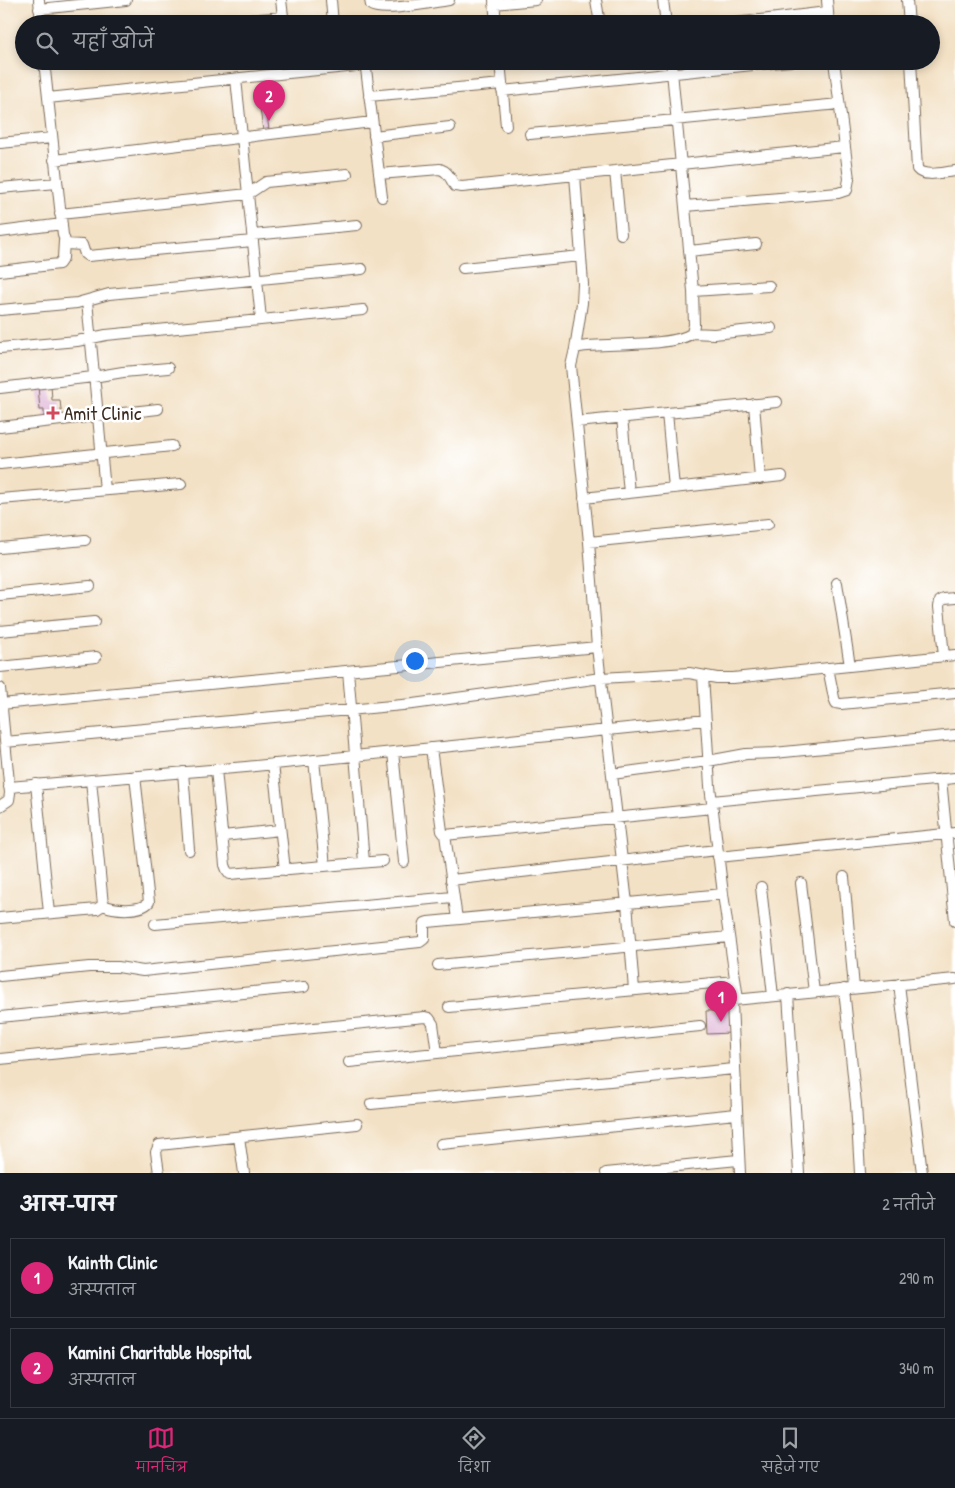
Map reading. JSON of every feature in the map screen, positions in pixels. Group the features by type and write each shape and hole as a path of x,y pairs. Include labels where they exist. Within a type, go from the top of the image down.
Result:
{"street":[{"path":"39,4 126,0"},
{"path":"281,0 283,15"},
{"path":"331,0 332,15"},
{"path":"370,0 372,5 377,8 449,0"},
{"path":"495,15 494,2 536,0"},
{"path":"596,0 598,15"},
{"path":"663,0 665,15"},
{"path":"826,0 828,15"},
{"path":"908,0 909,15"},
{"path":"802,15 827,12"},
{"path":"0,271 59,264 63,258 64,241 45,70"},
{"path":"48,98 236,79 302,70"},
{"path":"366,70 382,197"},
{"path":"501,70 506,126"},
{"path":"672,70 693,291 694,325 692,333"},
{"path":"369,96 502,88 709,70"},
{"path":"685,206 838,193 847,190 835,70"},
{"path":"912,70 917,168 925,174 955,171"},
{"path":"236,79 262,320"},
{"path":"530,134 839,104"},
{"path":"54,160 372,122"},
{"path":"374,136 450,127"},
{"path":"0,143 52,138"},
{"path":"379,174 440,170 448,174 455,186 462,187 844,147"},
{"path":"615,171 621,234"},
{"path":"0,232 61,219 248,194 266,182 347,174"},
{"path":"575,175 583,284 582,303 571,366 589,542 597,647 627,903 634,990"},
{"path":"0,188 57,183"},
{"path":"64,241 66,244 82,245 85,254 88,256 357,225"},
{"path":"689,251 756,244"},
{"path":"463,268 581,256"},
{"path":"0,310 87,301 109,294 362,269"},
{"path":"693,291 769,286"},
{"path":"87,301 104,490"},
{"path":"0,348 77,341 106,335 363,310"},
{"path":"575,349 584,346 680,339 692,333 714,334 771,328"},
{"path":"0,388 168,368"},
{"path":"577,422 777,402"},
{"path":"754,404 760,478"},
{"path":"0,427 66,421 158,409"},
{"path":"667,413 674,488"},
{"path":"622,417 629,493"},
{"path":"0,464 172,446"},
{"path":"584,498 782,476"},
{"path":"0,499 181,484"},
{"path":"589,542 768,524"},
{"path":"0,548 85,540"},
{"path":"837,583 850,666"},
{"path":"0,595 90,586"},
{"path":"5,742 413,704 601,678 689,673 717,678 733,678 950,655 939,606 940,601 944,599 955,598"},
{"path":"0,631 94,622"},
{"path":"1,709 348,671 597,647"},
{"path":"0,666 96,657"},
{"path":"828,668 834,698 836,703 841,704 955,693"},
{"path":"348,671 364,862"},
{"path":"703,676 712,805 738,999"},
{"path":"0,688 5,742 4,768 9,787 9,800 0,806"},
{"path":"9,787 273,764 706,720"},
{"path":"612,774 755,753 774,753 955,735"},
{"path":"431,748 442,832 445,835 457,920"},
{"path":"393,752 404,862"},
{"path":"314,760 326,866"},
{"path":"273,764 285,870"},
{"path":"216,769 225,865 226,870 230,874 383,861"},
{"path":"183,772 189,850"},
{"path":"103,905 112,909 120,909 144,906 149,902 135,776"},
{"path":"445,835 955,778"},
{"path":"941,779 951,833 955,921"},
{"path":"91,780 103,905"},
{"path":"36,784 50,914"},
{"path":"222,836 280,830"},
{"path":"450,880 622,860 951,833"},
{"path":"844,877 860,1173"},
{"path":"801,883 814,992"},
{"path":"761,887 773,996"},
{"path":"0,976 89,967 118,967 143,971 420,942 424,939 425,923 723,894"},
{"path":"155,924 454,897"},
{"path":"0,918 97,909 103,905"},
{"path":"438,965 729,937"},
{"path":"740,1173 734,1069 732,1004 734,1000 955,980"},
{"path":"449,1007 735,981"},
{"path":"899,984 922,1173"},
{"path":"0,1018 304,987"},
{"path":"788,994 799,1173"},
{"path":"0,1059 426,1017 433,1024 436,1054"},
{"path":"349,1062 700,1026"},
{"path":"371,1104 734,1069"},
{"path":"441,1144 736,1114"},
{"path":"159,1173 156,1152 159,1145 357,1124"},
{"path":"239,1137 244,1173"},
{"path":"606,1173 738,1160"}],"building":[{"path":"266,107 269,130 263,131 260,108"},
{"path":"51,385 52,400 60,400 62,419 44,420 44,410 40,410 38,386"},
{"path":"730,1010 731,1033 707,1034 706,1011"}],"place":[{"name":"Kamini Charitable Hospital","path":"269,121"},
{"name":"Amit Clinic","path":"53,413"},
{"name":"Kainth Clinic","path":"721,1022"}]}
